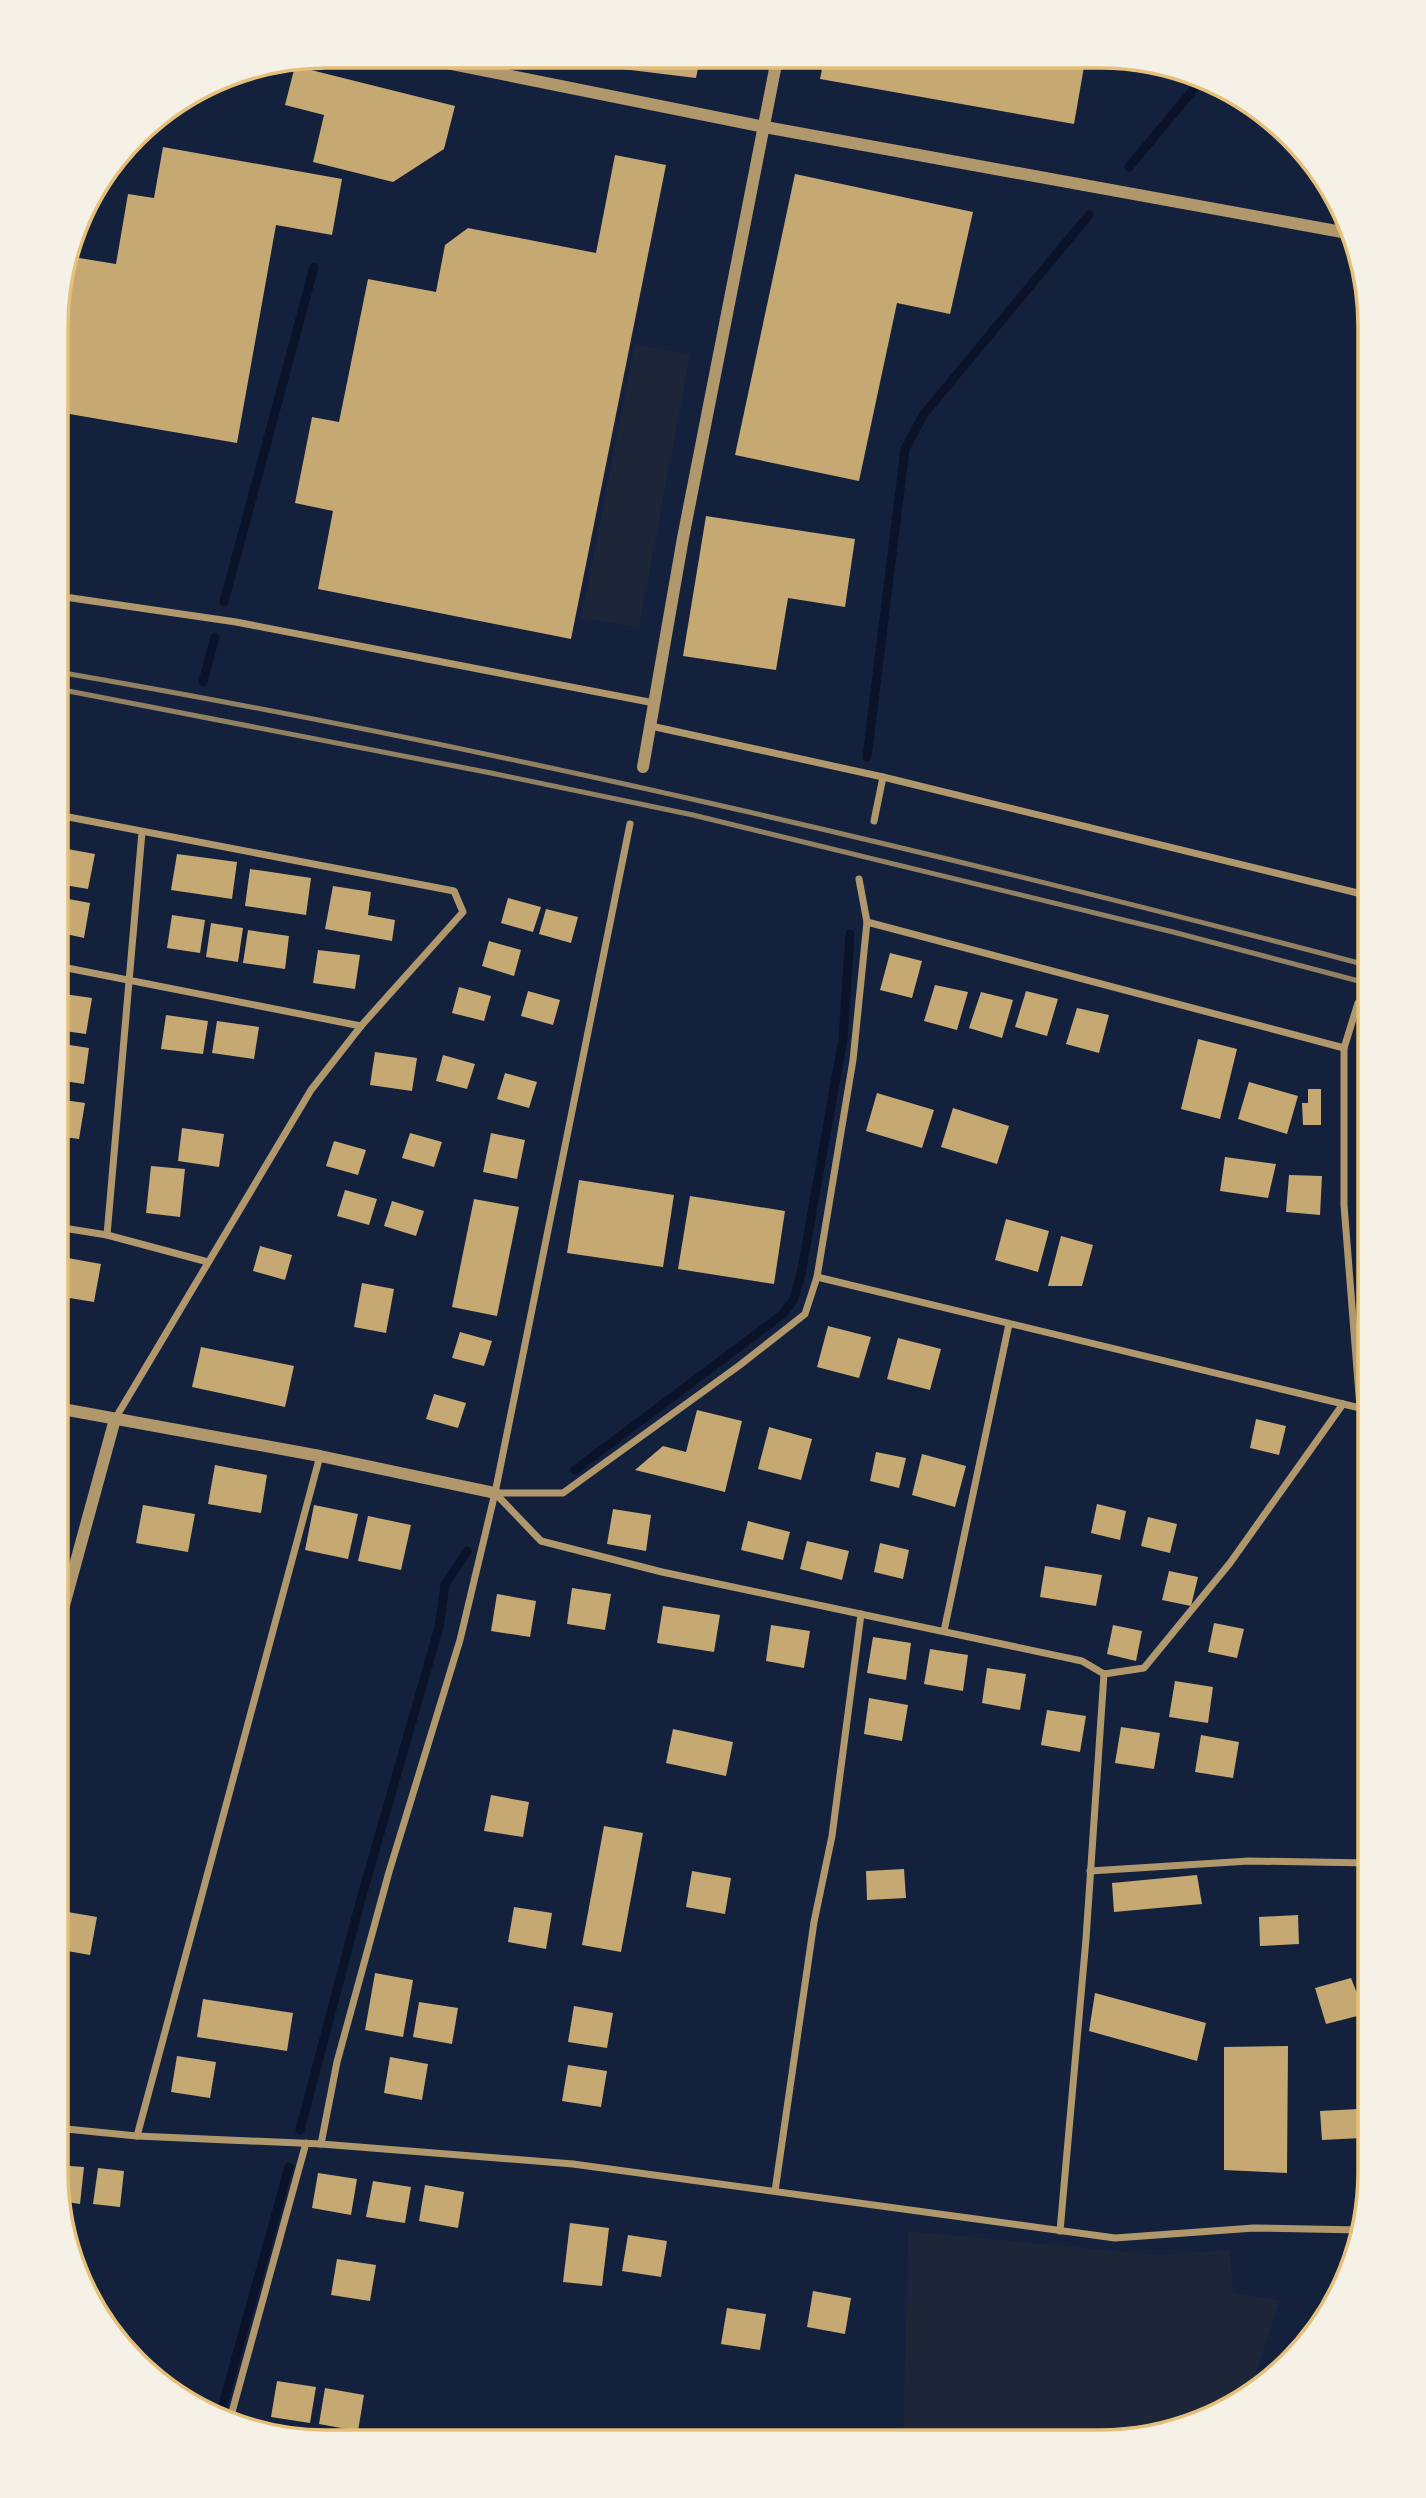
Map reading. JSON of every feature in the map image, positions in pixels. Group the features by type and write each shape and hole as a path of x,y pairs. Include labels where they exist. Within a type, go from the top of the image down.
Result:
{"street":[{"path":"472,68 765,127 1340,232"},
{"path":"643,767 683,538 775,68"},
{"path":"68,597 236,622 654,703"},
{"path":"650,726 883,777 1358,893"},
{"path":"874,821 883,777"},
{"path":"68,817 454,891 463,912 361,1026 311,1090 115,1419 68,1590"},
{"path":"321,2144 341,2049 388,1872 460,1640 495,1493 629,824"},
{"path":"107,1235 142,832"},
{"path":"68,1410 320,1456 495,1493 564,1493 740,1365 805,1314 817,1277 853,1060 867,922 859,880"},
{"path":"867,922 1344,1048"},
{"path":"68,969 361,1026"},
{"path":"1358,1003 1344,1048 1345,1205 1358,1381"},
{"path":"68,1229 107,1235 208,1262"},
{"path":"817,1277 1358,1408"},
{"path":"944,1632 1009,1324"},
{"path":"495,1493 541,1541 662,1572 1083,1661 1104,1674 1144,1668 1230,1563 1343,1404"},
{"path":"137,2136 320,1456"},
{"path":"775,2192 814,1922 832,1836 861,1614"},
{"path":"1060,2231 1104,1674"},
{"path":"1090,1871 1249,1861 1358,1863"},
{"path":"68,2129 137,2136 321,2144 573,2164 1115,2238 1254,2228 1351,2230"},
{"path":"232,2412 306,2143"}],"shaded area":[{"path":"635,344 690,355 639,627 581,618"},
{"path":"908,2231 1157,2255 1230,2250 1233,2293 1280,2300 1254,2378 1229,2395 1183,2416 1134,2428 1100,2430 903,2430"}],"building":[{"path":"614,68 698,68 696,78"},
{"path":"822,68 1084,68 1074,124 820,79"},
{"path":"307,69 455,106 444,149 393,182 313,162 324,115 285,105 294,70"},
{"path":"163,147 342,179 332,235 276,225 237,443 68,414 70,292 77,258 116,264 128,194 154,198"},
{"path":"615,155 666,165 571,639 318,589 333,511 295,503 312,417 339,422 368,279 436,292 445,245 468,228 596,253"},
{"path":"795,174 973,212 950,314 897,303 859,481 735,455"},
{"path":"706,516 855,539 845,607 788,598 776,670 683,656"},
{"path":"68,849 95,854 88,889 68,886"},
{"path":"177,854 237,862 232,899 171,890"},
{"path":"250,869 311,878 306,915 245,906"},
{"path":"333,886 371,892 368,915 395,920 392,941 325,929"},
{"path":"508,898 541,907 533,932 501,923"},
{"path":"68,899 90,903 84,938 68,934"},
{"path":"546,909 578,917 571,943 539,934"},
{"path":"172,915 205,920 200,953 167,948"},
{"path":"211,923 243,928 238,962 206,957"},
{"path":"248,930 289,936 285,969 243,963"},
{"path":"489,941 521,950 514,976 482,966"},
{"path":"318,950 360,955 355,989 313,983"},
{"path":"890,953 922,961 912,998 880,990"},
{"path":"935,985 968,992 957,1030 924,1021"},
{"path":"459,987 491,996 484,1021 452,1013"},
{"path":"528,991 560,1000 553,1025 521,1016"},
{"path":"1026,991 1058,999 1047,1036 1015,1027"},
{"path":"981,992 1013,1000 1002,1038 969,1028"},
{"path":"68,995 92,998 86,1034 68,1032"},
{"path":"1077,1008 1109,1015 1099,1053 1066,1044"},
{"path":"166,1015 208,1021 203,1054 161,1049"},
{"path":"217,1021 259,1027 254,1059 212,1053"},
{"path":"1198,1039 1237,1049 1220,1119 1181,1109"},
{"path":"68,1045 89,1048 84,1084 68,1082"},
{"path":"375,1052 417,1058 412,1091 370,1085"},
{"path":"443,1055 475,1064 467,1089 436,1081"},
{"path":"505,1073 537,1082 529,1108 497,1099"},
{"path":"1249,1082 1298,1096 1287,1134 1238,1119"},
{"path":"1308,1089 1321,1089 1321,1125 1303,1125 1302,1103 1308,1103"},
{"path":"877,1093 934,1110 922,1148 866,1131"},
{"path":"68,1101 85,1103 79,1139 68,1138"},
{"path":"953,1108 1009,1126 997,1164 941,1147"},
{"path":"182,1128 224,1134 219,1167 178,1161"},
{"path":"410,1133 442,1142 434,1167 402,1158"},
{"path":"491,1133 525,1140 517,1179 483,1172"},
{"path":"334,1141 366,1150 358,1175 326,1166"},
{"path":"1225,1157 1276,1164 1268,1198 1220,1191"},
{"path":"151,1166 185,1169 180,1217 146,1213"},
{"path":"1289,1175 1322,1176 1320,1215 1286,1212"},
{"path":"579,1180 674,1195 663,1267 567,1253"},
{"path":"345,1190 377,1199 369,1225 337,1216"},
{"path":"690,1196 785,1211 774,1284 678,1269"},
{"path":"474,1199 519,1207 497,1316 452,1307"},
{"path":"392,1201 424,1211 416,1236 384,1226"},
{"path":"1006,1219 1049,1231 1038,1272 995,1260"},
{"path":"1061,1236 1093,1245 1082,1286 1048,1286"},
{"path":"260,1246 292,1255 285,1280 253,1271"},
{"path":"68,1258 101,1264 94,1302 68,1298"},
{"path":"362,1283 394,1289 386,1333 354,1327"},
{"path":"828,1326 871,1337 859,1378 817,1367"},
{"path":"460,1332 492,1341 484,1366 452,1358"},
{"path":"898,1338 941,1349 930,1390 887,1379"},
{"path":"201,1347 294,1366 285,1407 192,1387"},
{"path":"434,1394 466,1403 458,1428 426,1419"},
{"path":"697,1410 742,1421 725,1492 635,1470 663,1446 686,1452"},
{"path":"1256,1419 1286,1426 1279,1455 1250,1448"},
{"path":"769,1427 812,1439 801,1480 758,1469"},
{"path":"876,1452 906,1458 899,1488 870,1481"},
{"path":"922,1454 966,1466 955,1507 912,1495"},
{"path":"215,1465 267,1475 261,1513 208,1504"},
{"path":"1097,1504 1126,1511 1120,1540 1091,1533"},
{"path":"143,1505 195,1514 188,1552 136,1543"},
{"path":"314,1505 358,1514 348,1559 305,1550"},
{"path":"613,1509 651,1515 646,1551 607,1544"},
{"path":"368,1516 411,1525 401,1570 358,1561"},
{"path":"1148,1517 1177,1524 1170,1553 1141,1546"},
{"path":"748,1521 790,1532 783,1560 741,1550"},
{"path":"807,1541 849,1551 842,1580 800,1569"},
{"path":"880,1543 909,1550 903,1579 874,1572"},
{"path":"1045,1566 1102,1575 1096,1606 1040,1597"},
{"path":"1169,1571 1198,1577 1191,1606 1162,1600"},
{"path":"572,1588 611,1594 605,1630 567,1624"},
{"path":"497,1594 536,1601 530,1637 491,1631"},
{"path":"663,1606 720,1615 714,1652 657,1643"},
{"path":"1214,1623 1244,1629 1237,1658 1208,1652"},
{"path":"771,1625 810,1631 804,1668 766,1661"},
{"path":"1113,1625 1142,1631 1136,1661 1107,1654"},
{"path":"873,1637 911,1643 906,1680 867,1673"},
{"path":"930,1649 968,1655 963,1691 924,1684"},
{"path":"987,1668 1026,1674 1020,1710 982,1703"},
{"path":"1175,1681 1213,1687 1208,1723 1169,1717"},
{"path":"869,1698 908,1705 902,1741 864,1734"},
{"path":"1047,1710 1086,1716 1080,1752 1041,1745"},
{"path":"1121,1727 1160,1733 1154,1769 1115,1763"},
{"path":"673,1729 733,1742 726,1776 666,1763"},
{"path":"1201,1735 1239,1742 1233,1778 1195,1772"},
{"path":"491,1795 529,1802 523,1837 484,1831"},
{"path":"604,1826 643,1833 621,1952 582,1945"},
{"path":"904,1869 906,1898 867,1900 866,1871"},
{"path":"692,1871 731,1878 725,1914 686,1907"},
{"path":"1197,1875 1202,1904 1114,1912 1112,1883"},
{"path":"514,1907 552,1913 546,1949 508,1942"},
{"path":"68,1912 97,1917 90,1955 68,1951"},
{"path":"1298,1915 1299,1944 1260,1946 1259,1917"},
{"path":"375,1973 413,1980 403,2037 365,2030"},
{"path":"1351,1978 1358,1996 1358,2016 1326,2024 1315,1988"},
{"path":"1095,1993 1206,2023 1197,2061 1089,2031"},
{"path":"203,1999 293,2013 287,2051 197,2037"},
{"path":"419,2002 458,2008 452,2044 413,2037"},
{"path":"574,2006 613,2013 607,2048 568,2042"},
{"path":"1288,2046 1287,2173 1224,2170 1224,2047"},
{"path":"177,2056 216,2062 210,2098 171,2092"},
{"path":"390,2057 428,2064 422,2100 384,2093"},
{"path":"568,2065 607,2071 601,2107 562,2101"},
{"path":"1358,2109 1358,2138 1322,2140 1320,2111"},
{"path":"68,2166 84,2167 80,2204 70,2202"},
{"path":"98,2168 124,2171 120,2207 93,2204"},
{"path":"318,2173 357,2179 351,2215 312,2208"},
{"path":"373,2181 411,2187 405,2223 366,2217"},
{"path":"425,2185 464,2192 458,2228 419,2221"},
{"path":"570,2223 609,2228 602,2286 563,2282"},
{"path":"628,2235 667,2241 661,2277 622,2271"},
{"path":"337,2259 376,2265 370,2301 331,2295"},
{"path":"813,2291 851,2298 845,2334 807,2327"},
{"path":"727,2308 766,2314 760,2350 721,2344"},
{"path":"277,2381 316,2387 310,2423 271,2417"},
{"path":"325,2388 364,2395 358,2430 319,2424"}],"waterway":[{"path":"1129,167 1196,87"},
{"path":"867,757 905,449 924,414 1089,215"},
{"path":"224,602 314,267"},
{"path":"203,682 215,637"},
{"path":"575,1470 783,1314 794,1299 801,1274 843,1039 850,934"},
{"path":"300,2130 361,1899 439,1627 445,1585 467,1551"},
{"path":"222,2408 289,2167"}],"railway":[{"path":"68,674 553,768 881,843 1358,963"},
{"path":"68,691 693,815 1173,932 1358,981"}]}
